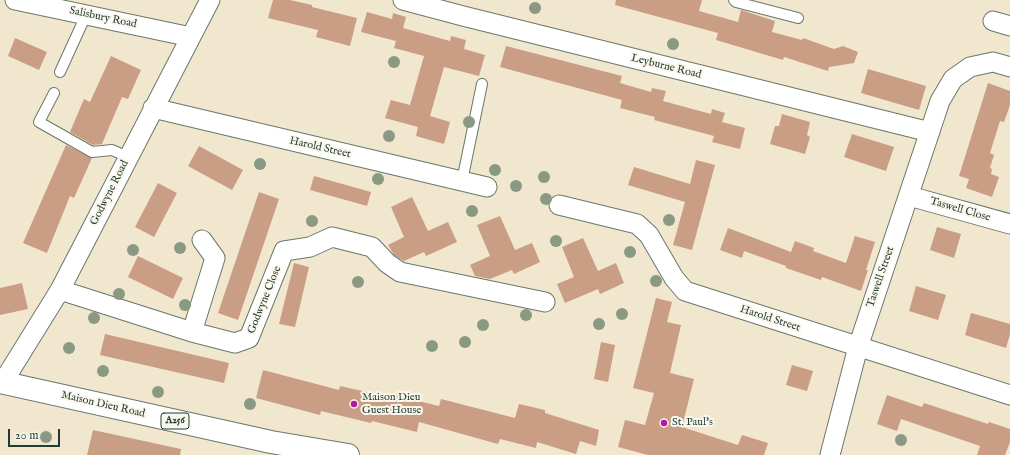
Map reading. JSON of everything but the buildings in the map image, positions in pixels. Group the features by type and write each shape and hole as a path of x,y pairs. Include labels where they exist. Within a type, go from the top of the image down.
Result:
{"main road":[{"name":"Maison Dieu Road","path":"1,382 271,442 348,455"}],"street":[{"name":"Salisbury Road","path":"15,0 190,37"},
{"name":"Godwyne Road","path":"1,382 60,290 210,0"},
{"name":"Leyburne Road","path":"403,0 930,132"},
{"name":"Taswell Street","path":"830,455 858,347 940,101 953,79 970,67 993,62 1010,67"},
{"name":"Harold Street","path":"154,108 487,187"},
{"name":"Taswell Close","path":"909,196 1010,224"},
{"name":"Harold Street","path":"559,205 637,224 649,235 674,278 685,292 1010,395"},
{"name":"Godwyne Close","path":"60,290 192,332 235,343 249,338 284,251 310,247 332,237 372,247 387,263 400,272 545,302"},
{"path":"192,332 215,258 202,240"}],"lane":[{"path":"734,0 736,2 798,18"},
{"path":"60,72 86,15"},
{"path":"462,180 482,84"},
{"path":"54,94 39,122 92,152 112,150 128,158"}],"place":[{"name":"Maison Dieu Guest House","path":"354,404"},
{"name":"St. Paul's","path":"664,423"}]}
